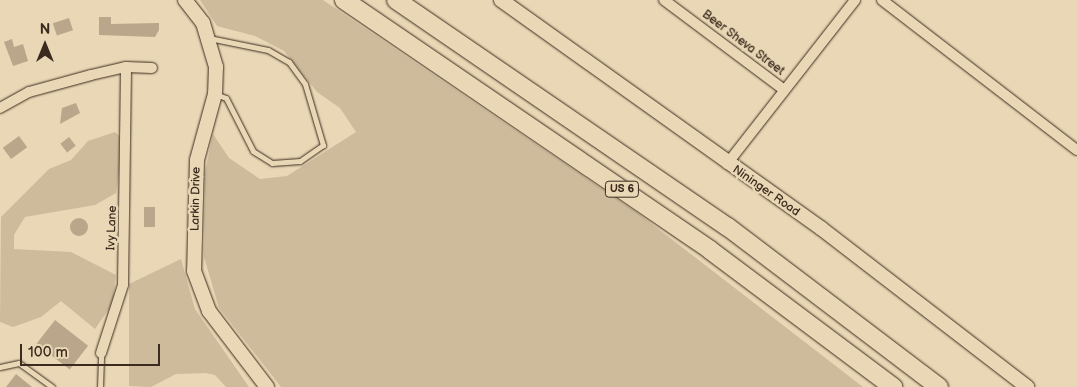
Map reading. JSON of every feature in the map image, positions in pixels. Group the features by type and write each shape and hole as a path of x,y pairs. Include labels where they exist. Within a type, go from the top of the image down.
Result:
{"highway":[{"name":"US 6","path":"344,0 710,250 893,387"},
{"name":"US 6","path":"396,0 728,227 939,387"}],"street":[{"name":"Larkin Drive","path":"185,0 209,38 216,67 215,94 197,160 194,271 208,311 267,387"},
{"name":"Nininger Road","path":"501,0 726,164 874,268 1026,387"},
{"name":"Beer Sheva Street","path":"664,0 783,89"},
{"path":"726,164 783,89 855,0"},
{"path":"882,0 1077,150"},
{"path":"0,108 38,89 126,67 152,68"},
{"name":"Ivy Lane","path":"101,353 123,285 126,67"}],"lane":[{"path":"209,38 268,50 289,62 305,84 323,145 300,160 272,163 252,151 226,98 215,94"},
{"name":"Ivy Lane","path":"100,387 101,353"},
{"path":"0,367 19,363 52,387"}],"shaded area":[{"path":"200,0 323,0 639,214 863,387 281,387 219,308 204,257 205,172 213,134 229,158 260,179 287,176 356,132 340,108 317,92 284,51 255,36 217,26"},
{"path":"115,132 124,140 116,193 95,205 25,217 14,235 14,249 71,252 116,275 113,303 95,329 61,301 41,317 13,327 0,322 1,217 49,169 71,160 88,141"},
{"path":"181,259 195,309 249,387 226,387 215,375 205,373 176,374 151,387 129,386 129,284"}],"building":[{"path":"99,17 111,17 111,24 159,23 159,30 155,37 99,35"},
{"path":"69,18 73,30 57,36 53,23"},
{"path":"12,39 14,47 23,44 28,61 13,66 4,42"},
{"path":"76,103 80,113 60,124 62,108"},
{"path":"19,136 27,147 11,159 3,148"},
{"path":"69,137 76,146 67,152 60,144"},
{"path":"144,207 155,207 155,227 144,227"},
{"path":"79,218 85,221 88,227 85,233 79,236 73,233 70,227 73,221"},
{"path":"55,320 88,346 70,369 37,344"},
{"path":"16,374 32,387 6,387"}]}
